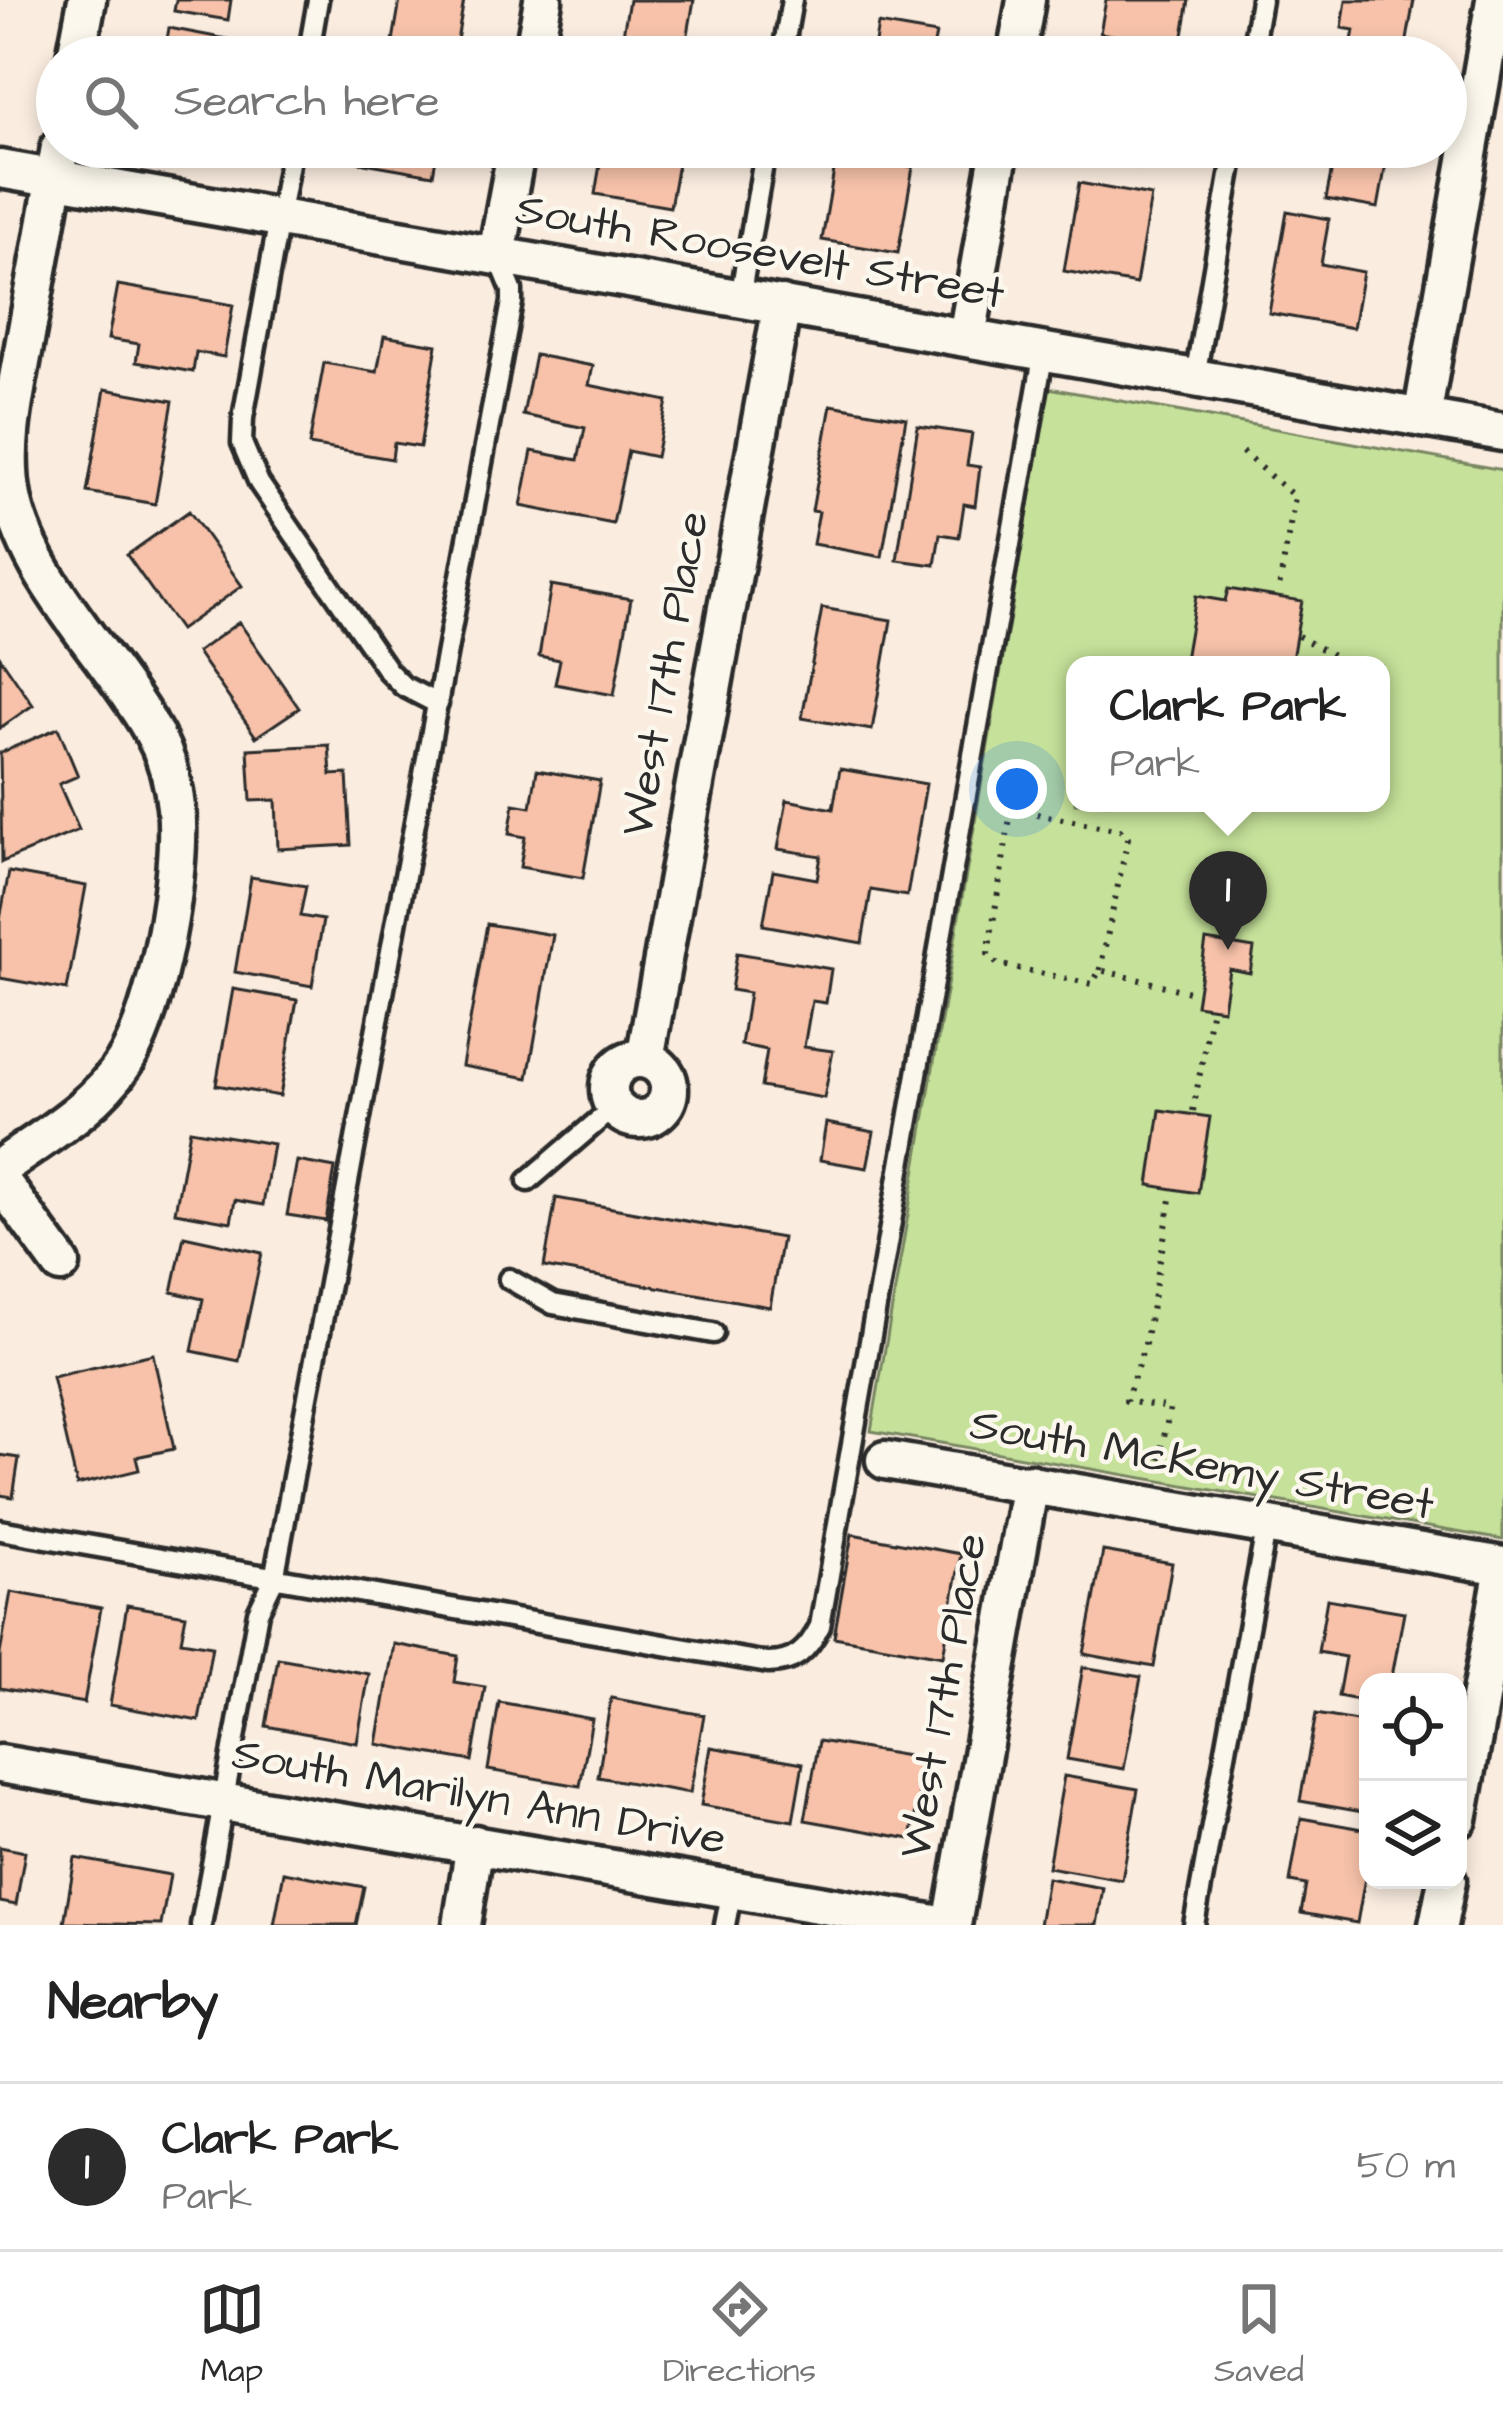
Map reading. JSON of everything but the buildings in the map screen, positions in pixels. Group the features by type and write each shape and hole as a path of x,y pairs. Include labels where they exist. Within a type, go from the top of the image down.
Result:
{"street":[{"path":"80,36 87,0"},
{"path":"537,36 543,0"},
{"path":"1020,36 1026,0"},
{"path":"1467,160 1495,0"},
{"name":"South Roosevelt Street","path":"0,169 36,165"},
{"path":"0,1168 86,1106 135,1044 152,998 177,854 175,796 158,741 44,570 25,537 13,499 11,421 56,168"},
{"name":"South Roosevelt Street","path":"78,168 279,217 1503,432"},
{"path":"497,254 513,168"},
{"path":"967,337 996,168"},
{"path":"1422,418 1466,168"},
{"name":"West 17th Place","path":"645,1059 782,305"},
{"path":"645,1059 668,1077 665,1106 650,1118 639,1120 614,1107 609,1098 611,1078 625,1062 645,1059"},
{"path":"0,1180 61,1264"},
{"name":"South McKemy Street","path":"885,1460 1503,1569"},
{"name":"West 17th Place","path":"952,1925 1030,1483"},
{"path":"1465,1781 1503,1569"},
{"name":"South Marilyn Ann Drive","path":"0,1763 941,1925"},
{"path":"462,1925 475,1844"},
{"path":"1438,1925 1445,1889"}],"lane":[{"path":"312,36 318,0"},
{"path":"786,36 792,0"},
{"path":"1255,36 1261,0"},
{"path":"288,168 242,443 249,464 388,670 403,686 438,704"},
{"path":"740,298 762,168"},
{"path":"1195,377 1231,168"},
{"path":"201,1925 259,1612 274,1579 512,302 497,254"},
{"path":"0,1530 768,1664 784,1663 811,1643 820,1626 1043,351"},
{"path":"528,1181 614,1107"},
{"path":"509,1279 553,1304 713,1333"},
{"path":"1194,1925 1267,1524"},
{"path":"725,1925 732,1888"}],"path":[{"path":"1242,452 1294,497 1278,594"},
{"path":"1298,636 1334,656"},
{"path":"1022,811 1120,830 1128,838 1100,970 1092,984 997,964 988,954 1010,818 1022,811"},
{"path":"1100,970 1193,993"},
{"path":"1193,1111 1210,1013"},
{"path":"1156,1474 1170,1408 1126,1401 1145,1344 1172,1194"}],"green space":[{"path":"1049,388 1503,470 1503,1540 871,1431"}],"place":[{"name":"Clark Park","path":"1228,950"}]}
